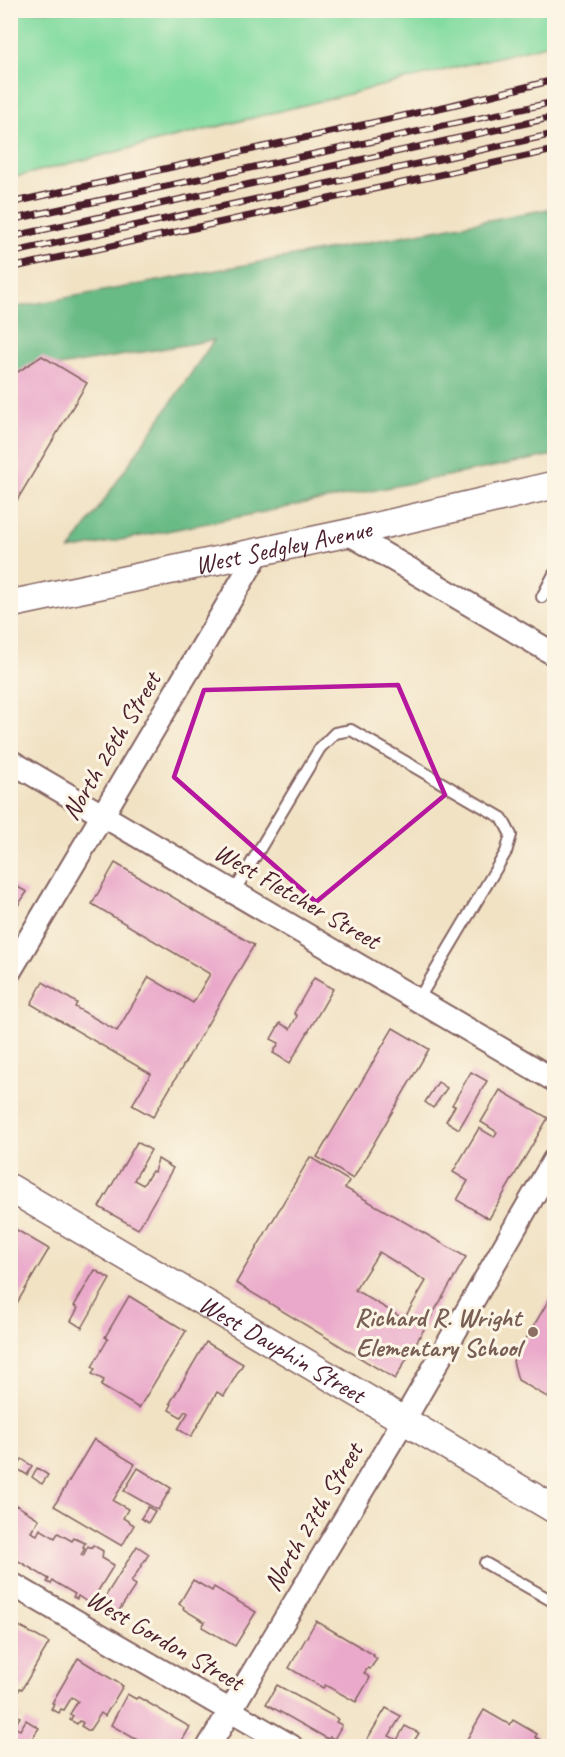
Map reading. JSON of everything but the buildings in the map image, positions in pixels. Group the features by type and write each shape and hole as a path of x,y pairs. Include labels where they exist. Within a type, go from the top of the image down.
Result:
{"street":[{"name":"West Sedgley Avenue","path":"10,604 348,533 555,485"},
{"path":"348,533 555,654"},
{"name":"North 26th Street","path":"10,971 18,941 103,815 260,550"},
{"name":"West Fletcher Street","path":"10,761 555,1080"},
{"name":"North 27th Street","path":"209,1746 404,1420 555,1160"},
{"name":"West Dauphin Street","path":"10,1188 555,1509"},
{"name":"West Gordon Street","path":"10,1582 291,1746"}],"lane":[{"path":"542,597 555,574"},
{"path":"234,892 320,748 335,733 351,730 502,818 511,835 506,852 418,1000"},
{"path":"485,1563 555,1602"}],"highlighted area":[{"path":"398,685 445,795 316,902 174,777 204,690"}],"green space":[{"path":"10,11 554,11 554,43 11,178"},
{"path":"554,208 554,455 70,550 214,340 11,374 11,308"}],"railway":[{"path":"10,203 448,106 554,80"},
{"path":"10,220 554,102"},
{"path":"10,237 554,117"},
{"path":"10,253 554,134"},
{"path":"10,268 554,150"}],"place":[{"name":"Richard R. Wright Elementary School","path":"533,1332"}]}
